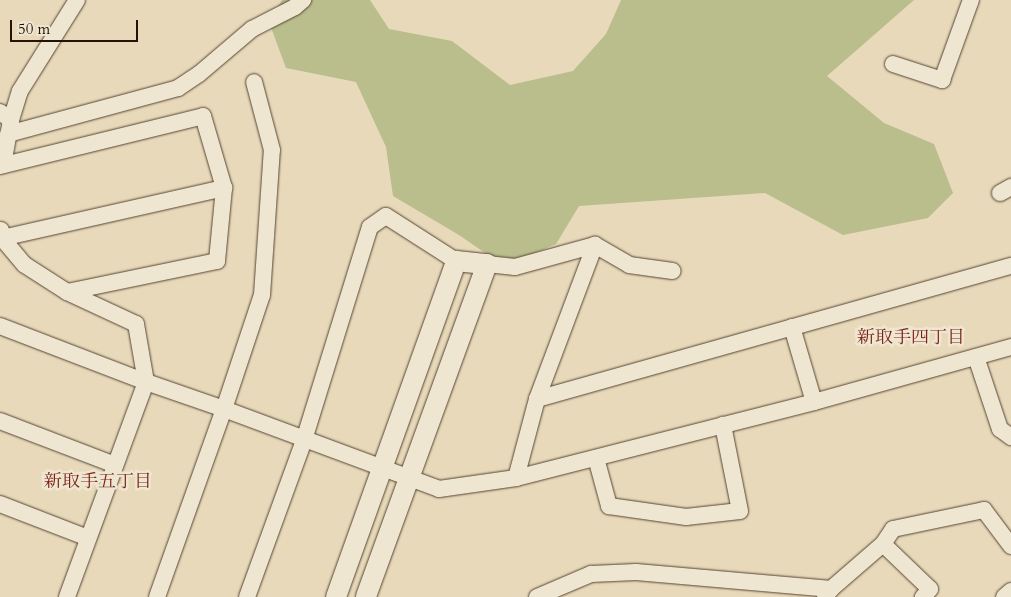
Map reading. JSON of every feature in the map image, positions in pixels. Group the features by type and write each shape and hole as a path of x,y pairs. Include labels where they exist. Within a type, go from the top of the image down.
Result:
{"street":[{"path":"67,292 216,261 224,188 204,116 2,166 6,122 20,91 77,0"},
{"path":"6,122 178,88 199,74 252,29 295,7 303,0"},
{"path":"893,64 942,80 971,0"},
{"path":"157,597 262,296 272,150 254,82"},
{"path":"67,597 146,382 136,324 67,292 25,265 1,235 224,188"},
{"path":"247,597 304,440 370,227 386,216 456,261 515,267 595,245 629,265 673,271"},
{"path":"516,478 537,399 595,245"},
{"path":"336,597 456,261"},
{"path":"366,597 487,264"},
{"path":"537,399 1011,266"},
{"path":"0,326 146,382 440,489 516,478 814,402 1011,347"},
{"path":"792,327 814,402"},
{"path":"976,357 1000,429 1011,437"},
{"path":"0,421 115,465"},
{"path":"596,458 609,506 686,517 740,511 723,425"},
{"path":"0,504 88,538"},
{"path":"537,597 592,574 636,572 828,593 883,544 894,529 984,510 1011,546"},
{"path":"883,544 930,589 923,597"},
{"path":"1004,597 1011,591"}],"green space":[{"path":"282,0 370,0 389,29 452,41 510,85 573,71 606,34 621,0 914,0 827,76 884,123 934,144 953,193 928,218 843,235 765,193 579,206 556,244 504,266 459,235 393,196 386,147 356,82 286,68 269,22"}],"district":[{"name":"新取手四丁目","path":"911,338"},
{"name":"新取手五丁目","path":"98,482"}]}
